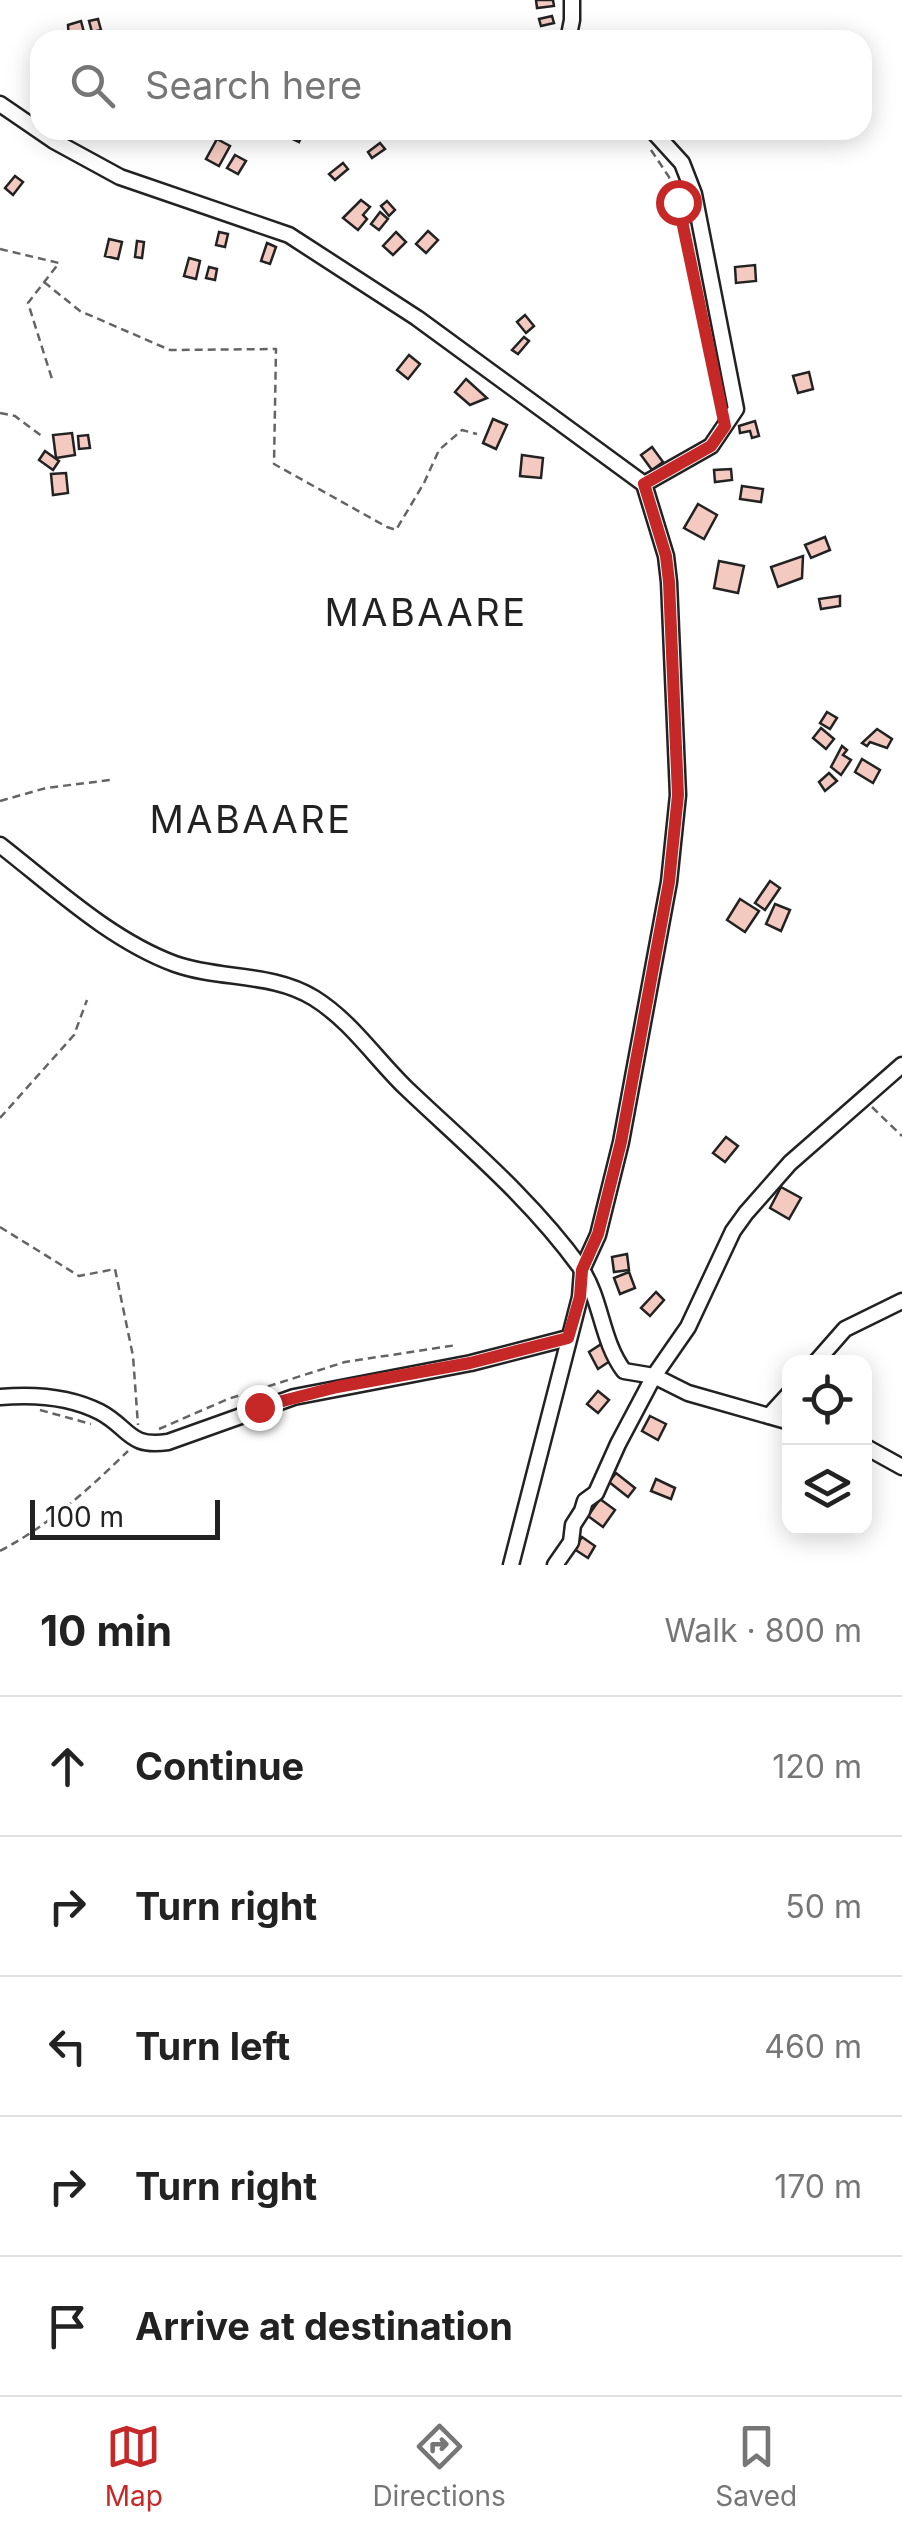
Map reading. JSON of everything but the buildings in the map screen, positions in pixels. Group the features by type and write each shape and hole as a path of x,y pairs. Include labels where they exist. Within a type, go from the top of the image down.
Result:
{"street":[{"path":"570,30 572,0"},
{"path":"0,104 30,125"},
{"path":"53,140 120,177 289,235 326,256 644,484 666,556 669,582 678,795 675,834 621,1142 598,1234 582,1270 580,1297 511,1565"},
{"path":"644,484 711,446 736,410 694,194 682,163 654,140"},
{"path":"0,844 95,918 149,952 192,969 295,988 316,1000 350,1027 403,1085 516,1190 582,1270 616,1360 624,1371 654,1376 688,1394 782,1420"},
{"path":"555,1565 571,1542 573,1525 585,1500 596,1493 654,1376 688,1327 733,1231 790,1163 902,1065"},
{"path":"822,1355 845,1329 902,1301"},
{"path":"0,1397 23,1395 76,1401 102,1413 138,1442 168,1442 294,1397 470,1363 568,1338"},
{"path":"770,1416 782,1402"},
{"path":"872,1450 902,1467"}],"path":[{"path":"652,140 678,202 709,344"},
{"path":"0,249 59,263 28,304 52,380"},
{"path":"44,282 80,311 170,350 276,348 274,464 387,527 396,530 439,450 462,430 477,434"},
{"path":"0,412 16,416 43,437"},
{"path":"0,800 46,788 110,780"},
{"path":"0,1118 74,1035 87,1000"},
{"path":"864,1098 902,1136"},
{"path":"0,1227 79,1276 115,1270 139,1407 138,1442 84,1494 35,1532 0,1551"},
{"path":"33,1408 97,1426"}],"district":[{"name":"MABAARE","path":"426,612"},
{"name":"MABAARE","path":"251,819"}],"route":[{"path":"259,1407 337,1387 470,1363 568,1338 580,1297 582,1270 598,1234 621,1142 675,834 678,795 669,582 666,556 644,484 711,446 725,426 678,202"}]}
